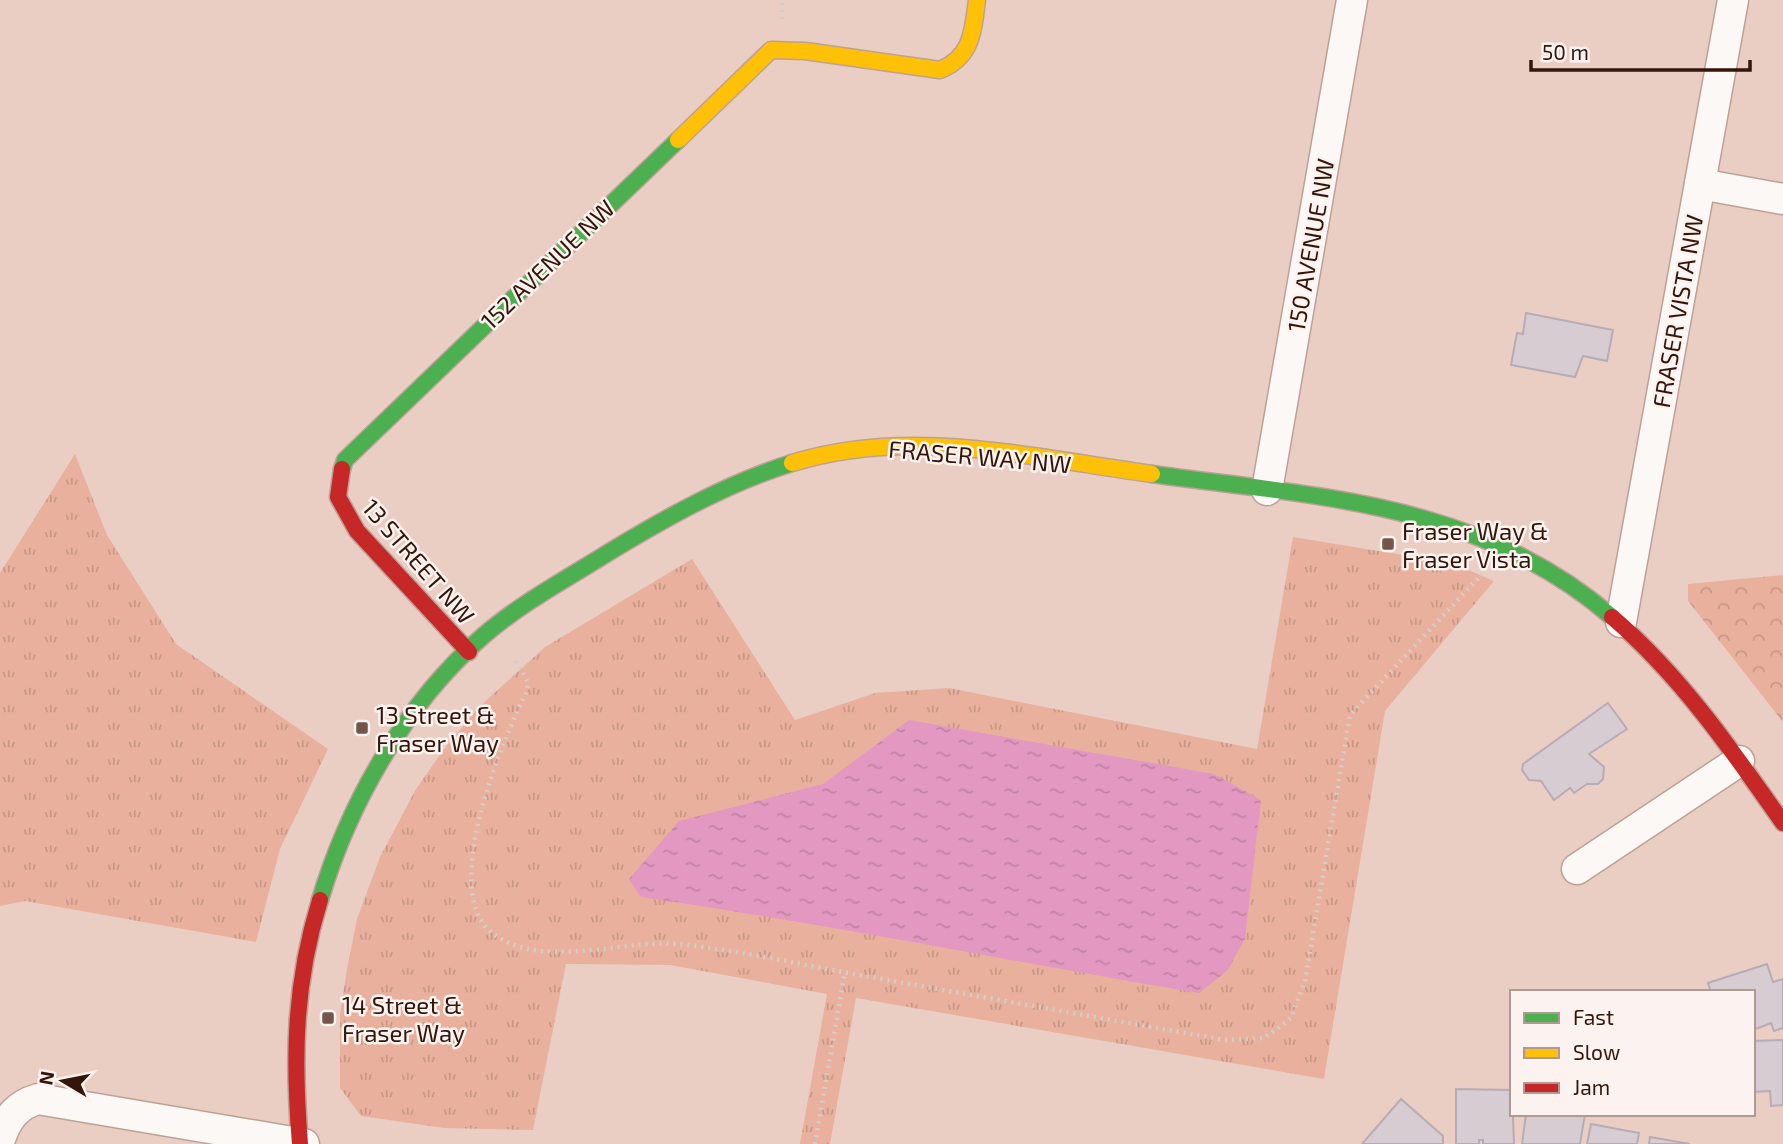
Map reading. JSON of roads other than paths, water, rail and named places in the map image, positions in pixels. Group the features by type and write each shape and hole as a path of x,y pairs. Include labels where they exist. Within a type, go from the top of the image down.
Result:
{"street":[{"name":"152 AVENUE NW","path":"338,498 339,477 345,460 355,449 771,50 781,48 922,69 956,65 966,52 977,0"},
{"name":"150 AVENUE NW","path":"1267,490 1352,0"},
{"name":"FRASER VISTA NW","path":"1621,622 1733,0"},
{"path":"1700,184 1783,199"},
{"name":"FRASER WAY NW","path":"301,1144 294,1064 298,998 315,912 329,866 370,779 398,735 491,629 685,509 739,481 786,462 876,447 941,447 1267,490 1401,511 1507,547 1566,581 1621,622 1739,761 1783,823"},
{"name":"13 STREET NW","path":"338,498 351,526 469,652"},
{"path":"1577,869 1739,761"},
{"path":"0,1139 11,1115 24,1103 38,1099 301,1144"}],"water":[{"path":"909,720 1214,774 1261,800 1245,938 1228,970 1199,993 641,897 629,879 679,821 823,784"}],"place":[{"name":"Fraser Way & Fraser Vista","path":"1388,544"},
{"name":"13 Street & Fraser Way","path":"362,728"},
{"name":"14 Street & Fraser Way","path":"328,1018"}]}
